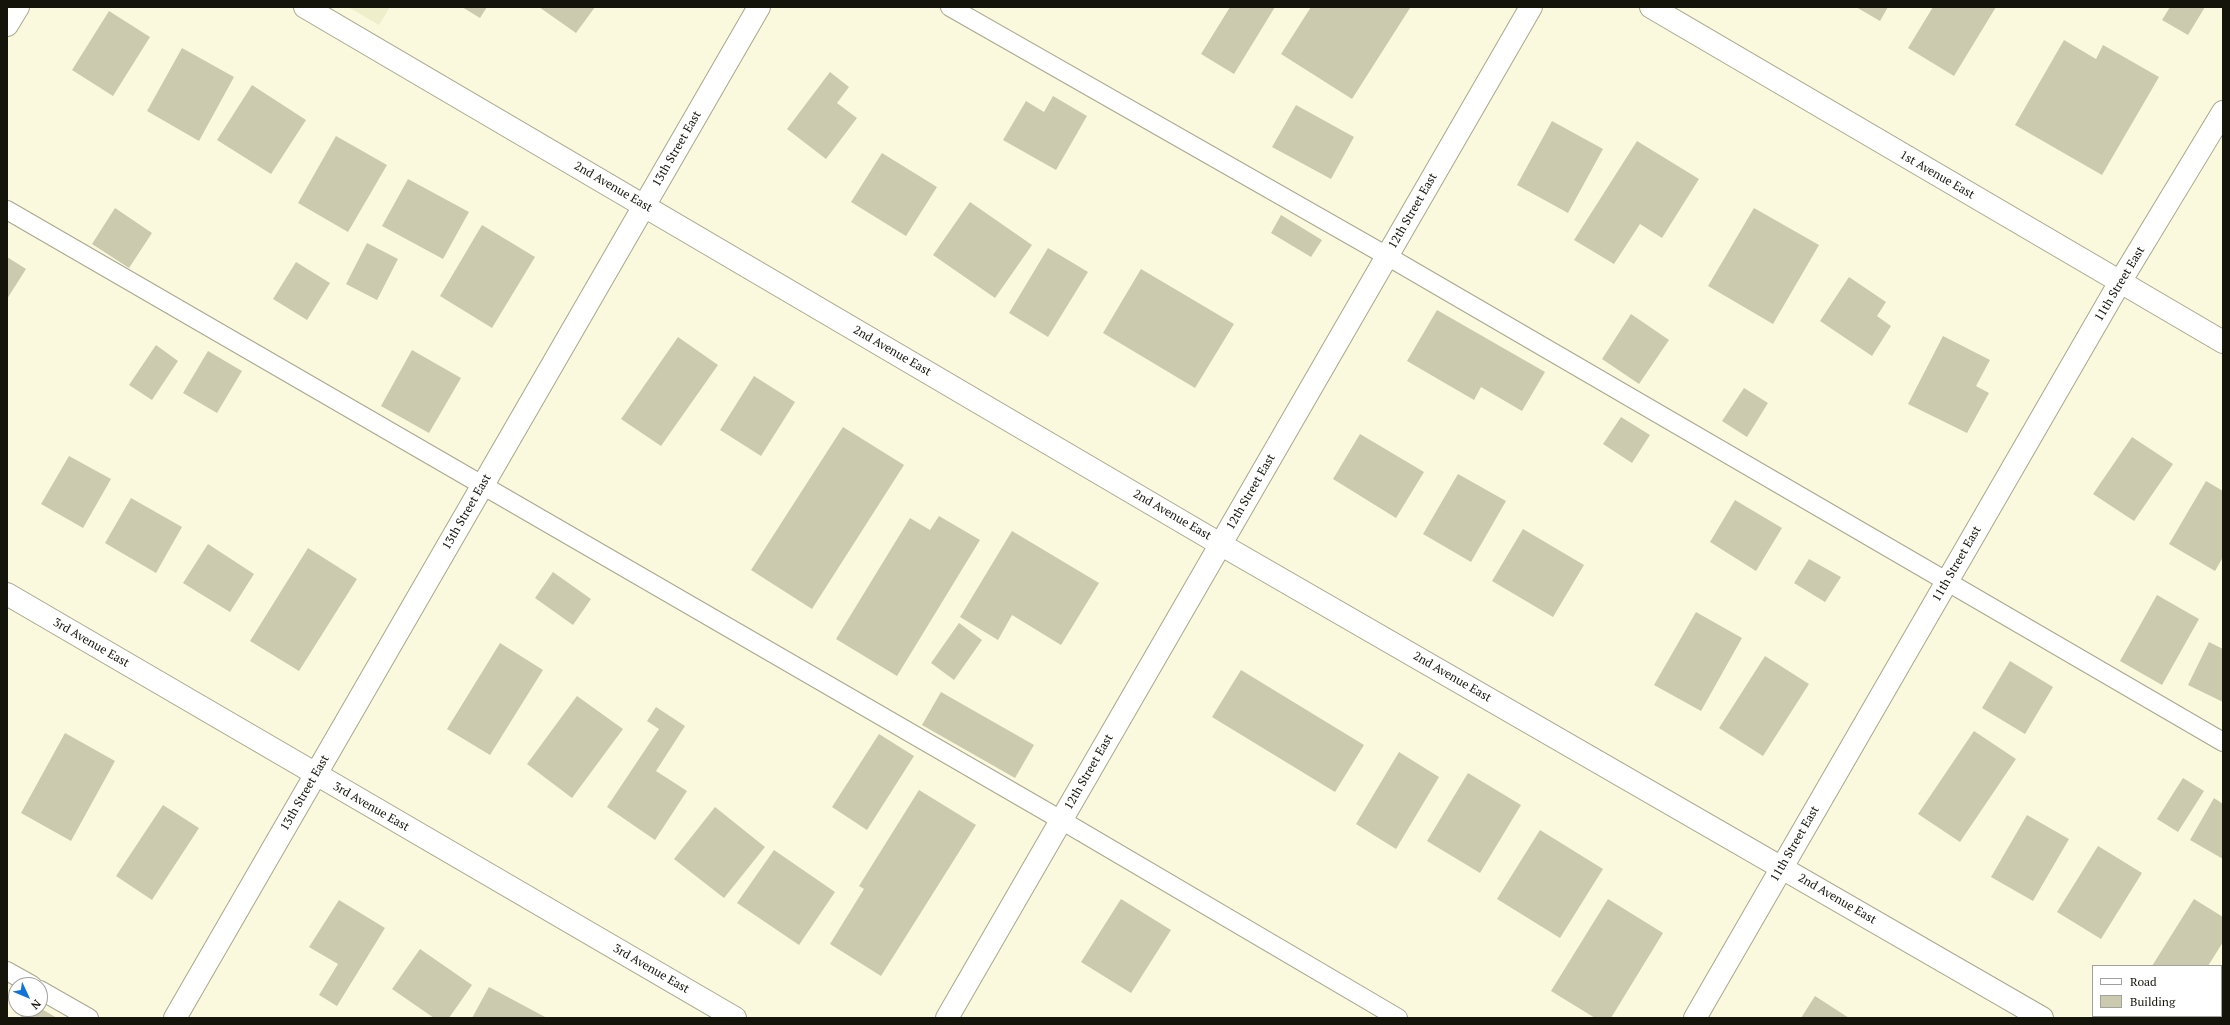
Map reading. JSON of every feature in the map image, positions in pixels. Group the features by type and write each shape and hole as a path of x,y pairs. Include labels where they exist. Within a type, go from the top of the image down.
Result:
{"street":[{"path":"7,25 18,7"},
{"name":"2nd Avenue East","path":"305,7 1220,544 2042,1018"},
{"name":"13th Street East","path":"175,1018 759,7"},
{"name":"12th Street East","path":"947,1018 1531,7"},
{"name":"1st Avenue East","path":"1651,7 2223,342"},
{"name":"11th Street East","path":"1695,1018 2120,282 2223,112"},
{"name":"3rd Avenue East","path":"7,594 735,1018"}],"lane":[{"path":"950,7 1387,256 2223,742"},
{"path":"7,210 1061,820 1398,1018"},
{"path":"7,971 18,977"},
{"path":"48,995 89,1018"}],"shaded area":[{"path":"348,7 390,7 379,25"}],"building":[{"path":"462,7 487,7 480,18"},
{"path":"539,7 595,7 576,33"},
{"path":"1230,7 1275,7 1234,74 1201,54"},
{"path":"1311,7 1410,8 1352,99 1281,54"},
{"path":"1856,7 1888,7 1880,21"},
{"path":"1933,7 1996,7 1954,76 1908,48"},
{"path":"2170,7 2205,7 2188,35 2162,20"},
{"path":"109,11 150,37 113,96 72,70"},
{"path":"2064,40 2096,59 2103,45 2159,77 2102,175 2015,125"},
{"path":"182,48 234,77 199,141 147,111"},
{"path":"830,72 849,87 837,103 857,118 826,159 787,129"},
{"path":"252,85 306,120 271,174 217,140"},
{"path":"1053,96 1087,116 1056,170 1003,140 1026,101 1044,112"},
{"path":"1296,105 1354,137 1331,179 1272,147"},
{"path":"1552,121 1603,149 1568,213 1517,185"},
{"path":"336,136 387,165 348,232 298,203"},
{"path":"1637,141 1699,179 1662,238 1640,224 1614,264 1574,240"},
{"path":"882,153 937,187 906,236 851,202"},
{"path":"408,179 469,212 443,259 382,226"},
{"path":"970,202 1032,245 995,298 933,255"},
{"path":"115,208 152,233 129,268 92,244"},
{"path":"1754,208 1819,245 1773,324 1708,286"},
{"path":"1281,215 1322,240 1311,257 1271,233"},
{"path":"482,225 535,257 492,328 440,296"},
{"path":"367,243 398,259 377,300 346,284"},
{"path":"1048,248 1088,272 1048,337 1009,313"},
{"path":"7,257 26,269 7,299"},
{"path":"296,262 330,283 307,320 273,299"},
{"path":"1141,269 1234,324 1195,388 1103,333"},
{"path":"1849,277 1886,302 1877,316 1891,326 1872,356 1820,321"},
{"path":"1437,310 1545,372 1522,411 1481,387 1474,400 1407,361"},
{"path":"1631,314 1669,340 1639,384 1602,359"},
{"path":"1943,336 1990,360 1976,386 1989,393 1967,433 1908,404"},
{"path":"678,337 718,365 661,446 621,419"},
{"path":"156,345 178,361 152,400 129,385"},
{"path":"412,350 461,378 429,433 381,406"},
{"path":"208,351 242,371 217,413 183,393"},
{"path":"754,376 795,402 761,456 720,430"},
{"path":"1744,388 1768,403 1747,437 1722,421"},
{"path":"1621,417 1650,435 1632,463 1603,444"},
{"path":"843,427 904,465 812,609 751,570"},
{"path":"1360,434 1424,472 1396,518 1333,479"},
{"path":"2132,437 2173,464 2134,521 2093,494"},
{"path":"69,456 111,479 83,528 41,504"},
{"path":"1458,474 1506,501 1471,562 1423,534"},
{"path":"2206,481 2223,491 2223,557 2215,571 2169,544"},
{"path":"131,498 182,527 156,573 105,543"},
{"path":"1735,500 1782,528 1756,571 1710,542"},
{"path":"939,516 980,540 897,676 836,639 910,518 930,530"},
{"path":"1523,529 1584,565 1553,617 1492,581"},
{"path":"1012,531 1099,583 1061,645 1012,615 998,640 960,617"},
{"path":"208,544 254,574 230,612 183,583"},
{"path":"308,548 357,579 299,671 250,641"},
{"path":"1809,559 1841,577 1825,602 1794,583"},
{"path":"553,572 591,599 573,625 535,598"},
{"path":"2157,595 2199,619 2162,685 2120,661"},
{"path":"1696,612 1742,638 1701,711 1654,685"},
{"path":"959,623 982,640 954,680 931,663"},
{"path":"2209,642 2223,649 2223,702 2188,685"},
{"path":"500,643 543,670 490,755 447,729"},
{"path":"1765,656 1809,684 1763,756 1719,728"},
{"path":"2010,661 2053,687 2025,734 1982,708"},
{"path":"1241,670 1364,745 1335,792 1212,717"},
{"path":"941,692 1034,745 1015,778 922,725"},
{"path":"577,696 623,729 572,798 527,764"},
{"path":"656,707 685,726 656,771 687,791 655,840 607,807 659,729 647,721"},
{"path":"1974,731 2016,759 1960,842 1918,814"},
{"path":"65,733 115,761 71,841 21,813"},
{"path":"879,734 914,756 867,830 832,807"},
{"path":"1399,752 1439,777 1396,849 1356,824"},
{"path":"1468,773 1521,805 1480,873 1427,841"},
{"path":"2183,778 2204,791 2178,832 2157,819"},
{"path":"919,790 976,825 881,976 830,944 864,889 859,886"},
{"path":"2214,798 2223,804 2223,859 2190,840"},
{"path":"163,805 199,828 152,900 116,876"},
{"path":"715,807 765,847 724,898 674,859"},
{"path":"2027,815 2069,839 2033,901 1991,877"},
{"path":"1540,830 1603,869 1560,938 1497,899"},
{"path":"2098,846 2142,873 2101,939 2057,912"},
{"path":"774,850 835,892 799,945 737,903"},
{"path":"1121,899 1171,930 1131,993 1081,962"},
{"path":"1608,899 1663,933 1611,1018 1595,1018 1551,991"},
{"path":"2194,899 2223,917 2223,942 2209,965 2153,965"},
{"path":"339,900 385,928 337,1006 319,995 338,964 309,947"},
{"path":"420,949 472,985 449,1018 434,1018 392,989"},
{"path":"2223,965 2223,1018 2194,1017 2222,1017"},
{"path":"489,987 547,1018 472,1018"},
{"path":"1815,996 1849,1018 1801,1018"},
{"path":"48,1013 57,1018 20,1018 48,1017"}]}
